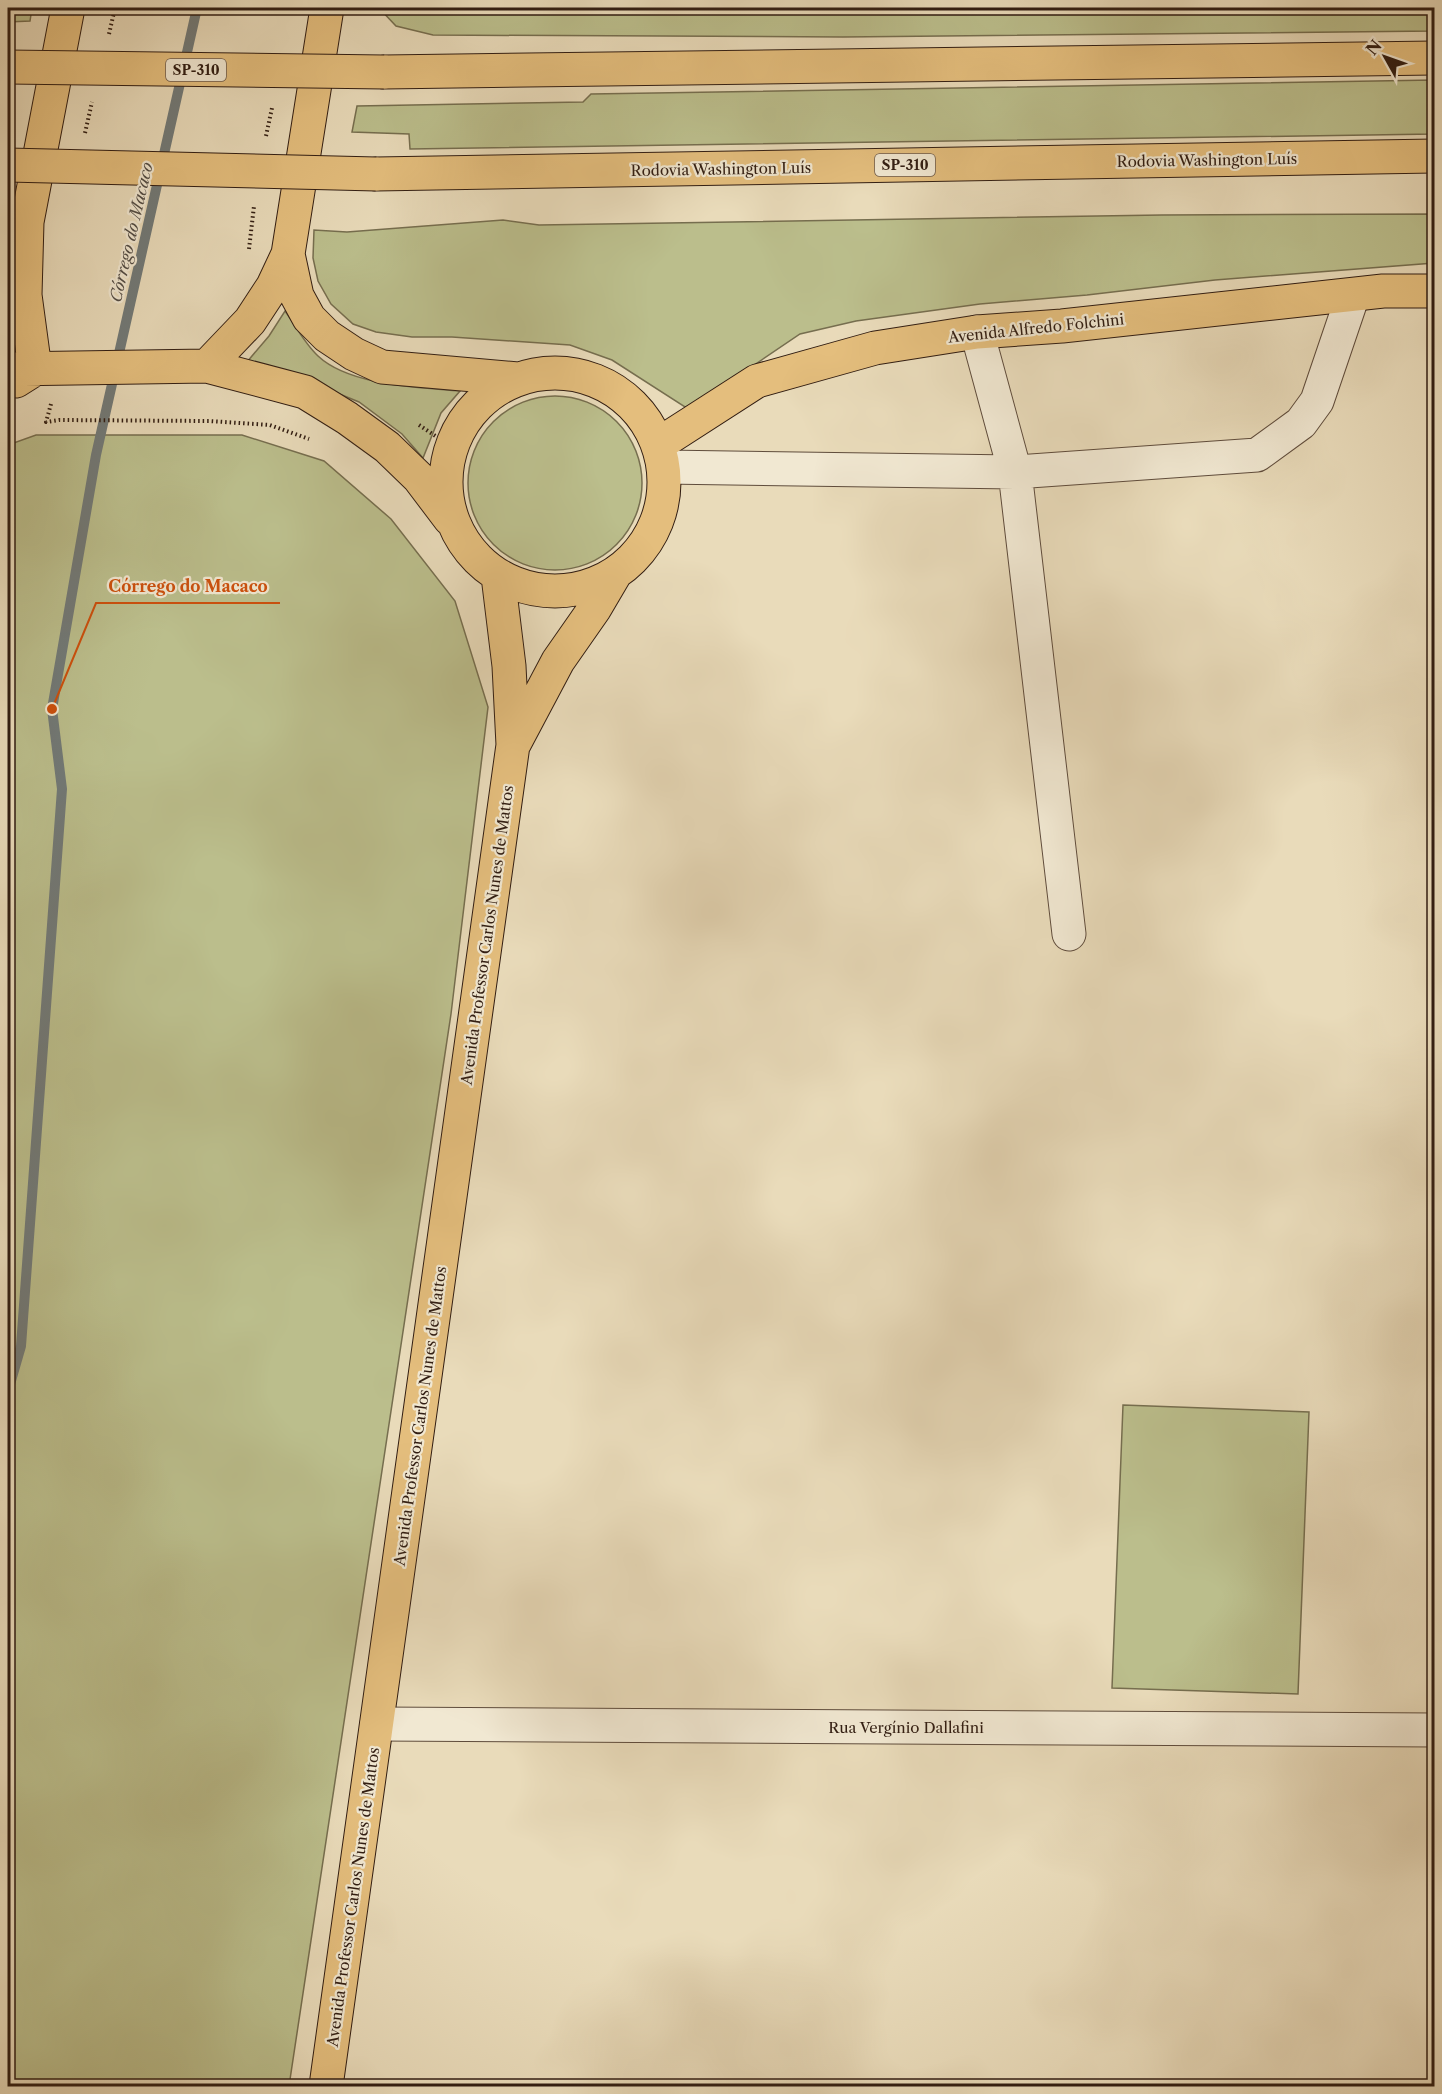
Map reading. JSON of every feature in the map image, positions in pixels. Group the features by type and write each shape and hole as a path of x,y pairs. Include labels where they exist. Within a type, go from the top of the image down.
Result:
{"main road":[{"path":"34,368 24,295 27,222 68,8"},
{"path":"207,366 250,321 273,286 288,254 327,8"},
{"name":"SP-310","path":"8,67 384,72 1434,58"},
{"name":"Rodovia Washington Luís","path":"8,165 376,174 1434,156"},
{"path":"8,255 27,222"},
{"path":"288,254 297,296 309,318 327,336 354,354 382,366 518,379"},
{"name":"Avenida Alfredo Folchini","path":"662,456 757,381 875,348 977,332 1062,326 1383,291 1434,291"},
{"path":"8,388 34,368 207,366 305,392 347,418 387,447 419,478 478,561 498,576 520,586 544,591 569,591 592,585 615,574 634,558 649,539 660,517 664,493 662,456 648,422 632,403 606,384 567,373 542,373 518,379 496,389 477,405 462,424 452,447 446,471 446,496 451,520"},
{"name":"Avenida Professor Carlos Nunes de Mattos","path":"513,745 558,661 595,608 615,574"},
{"name":"Avenida Professor Carlos Nunes de Mattos","path":"326,2086 513,745 509,666 498,576"}],"street":[{"path":"662,456 1015,472 1257,455 1301,423 1317,401 1353,295"},
{"path":"977,332 1015,472 1069,934"},
{"name":"Rua Vergínio Dallafini","path":"377,1724 1434,1730"}],"path":[{"path":"107,42 115,8"},
{"path":"83,144 93,98"},
{"path":"34,368 46,422 59,420 175,421 270,425 313,441"},
{"path":"395,455 413,421 452,447"}],"green space":[{"path":"8,8 32,8 30,21 8,22"},
{"path":"379,8 1434,8 1434,31 843,37 433,35 396,26"},
{"path":"1434,80 1434,134 410,149 409,134 352,132 357,106 583,102 591,94"},
{"path":"1434,214 1434,263 1215,280 1087,295 980,304 856,321 800,334 732,380 706,403 685,407 612,360 570,345 452,337 412,337 376,332 353,324 331,304 318,281 313,258 314,230 347,232 503,220 539,225 1162,215"},
{"path":"285,311 304,340 318,356 348,374 405,386 460,391 441,413 423,458 402,434 359,402 310,382 246,363 269,336"},
{"path":"555,396 588,403 617,421 635,450 642,483 635,516 617,545 588,563 555,570 522,563 493,545 475,516 468,483 475,450 493,421 522,403"},
{"path":"36,435 242,435 324,461 391,519 455,601 488,707 451,1014 289,2086 8,2086 8,445"},
{"path":"1123,1405 1309,1412 1298,1694 1112,1688"}],"waterway":[{"name":"Córrego do Macaco","path":"8,1391 21,1346 62,789 52,709 96,455 197,8"}],"place":[{"name":"Córrego do Macaco","path":"52,709"}]}
